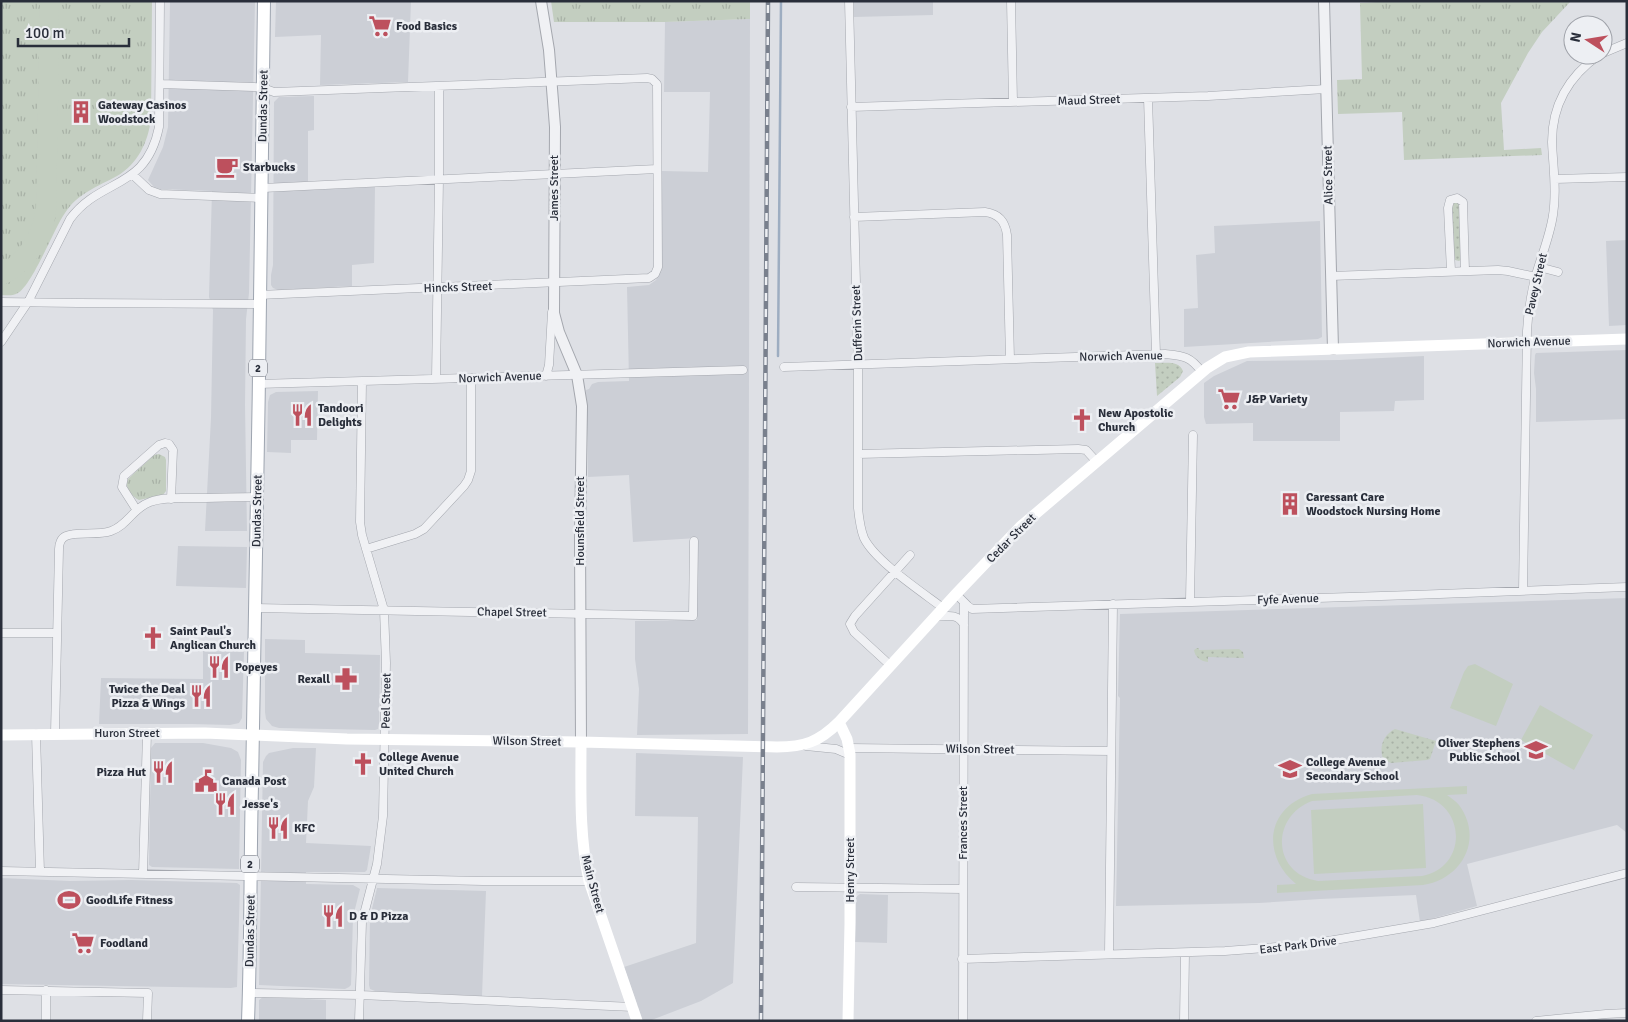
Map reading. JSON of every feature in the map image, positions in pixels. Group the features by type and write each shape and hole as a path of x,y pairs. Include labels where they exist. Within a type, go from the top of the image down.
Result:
{"main road":[{"name":"Dundas Street","path":"248,1021 254,736 264,1"},
{"name":"Norwich Avenue","path":"1202,372 1224,358 1240,353 1627,339"},
{"name":"Cedar Street","path":"839,722 939,613 960,598 1020,527 1202,372"},
{"name":"Wilson Street","path":"254,736 712,746 801,746 821,737 839,722"},
{"name":"Henry Street","path":"839,722 847,738 849,751 850,888 848,1021"},
{"name":"Huron Street","path":"1,735 147,733 254,736"},
{"name":"Main Street","path":"581,742 583,853 589,881 637,1021"}],"street":[{"path":"1,342 28,302 74,213 94,196 133,175 146,160 155,142 158,127 160,84 160,1"},
{"name":"James Street","path":"541,1 549,46 554,127 554,283 549,365 546,376"},
{"name":"Dufferin Street","path":"849,1 858,365 858,508 860,528 871,549 881,560 939,613"},
{"path":"1011,1 1013,102"},
{"name":"Alice Street","path":"1324,1 1333,349"},
{"path":"1613,48 1627,43"},
{"name":"Pavey Street","path":"1523,591 1526,342 1528,316 1536,277 1553,214 1552,141 1558,106 1573,78 1586,65"},
{"path":"133,175 149,190 166,195 262,193 439,179 657,169 657,84 647,78 280,92 263,88 160,84"},
{"path":"436,379 439,86"},
{"name":"Maud Street","path":"851,108 1148,98 1326,89"},
{"path":"1148,98 1156,354"},
{"name":"Hincks Street","path":"1,302 259,299 436,287 642,280 655,274 658,267 657,169"},
{"path":"1554,179 1627,177"},
{"path":"1451,271 1448,208 1450,200 1457,198 1461,200 1463,205 1465,271"},
{"path":"854,217 985,212 992,213 1001,219 1006,227 1007,235 1010,359"},
{"path":"1539,267 1558,272"},
{"path":"1331,276 1451,271 1508,271 1536,277"},
{"name":"Hounsfield Street","path":"553,305 556,326 578,375 582,406 580,540 581,742"},
{"name":"Norwich Avenue","path":"784,367 1156,354 1184,357 1194,362 1202,372"},
{"name":"Norwich Avenue","path":"258,384 743,370"},
{"path":"366,549 406,538 424,529 468,480 471,471 471,379"},
{"name":"Peel Street","path":"359,1021 362,922 376,864 383,816 386,663 384,610 362,535 359,512 362,382"},
{"path":"1190,602 1193,436"},
{"path":"136,509 122,487 124,476 159,445 164,443 169,444 173,450 171,499"},
{"path":"858,454 1078,449 1086,450 1096,462"},
{"path":"55,734 59,549 65,536 102,534 112,531 126,522 136,509 152,501 257,497"},
{"name":"Chapel Street","path":"255,608 693,616 694,541"},
{"path":"891,666 854,632 850,624 910,555"},
{"name":"Fyfe Avenue","path":"960,598 972,609 1627,587"},
{"name":"Frances Street","path":"960,598 964,625 962,1021"},
{"path":"1109,954 1114,604"},
{"path":"939,613 956,616 961,619 964,625"},
{"path":"1,633 57,633"},
{"path":"143,874 147,733"},
{"path":"36,734 40,872"},
{"name":"Wilson Street","path":"801,746 849,751 963,749 1112,751"},
{"path":"1,871 373,879 589,881"},
{"name":"East Park Drive","path":"962,959 1274,949 1434,924 1627,873"},
{"path":"796,887 963,890"},
{"path":"1184,1021 1185,952"},
{"path":"1,990 148,993 147,1021"},
{"path":"46,990 46,1021"},
{"path":"249,993 360,995 632,1007"},
{"path":"1536,1021 1627,1013"}],"shaded area":[{"path":"170,1 255,1 249,293 246,319 247,531 205,531 211,418 213,310 209,297 212,191 160,189 154,187 148,180 163,147 168,127"},
{"path":"276,1 411,1 408,82 320,85 321,35 275,37"},
{"path":"854,1 933,1 933,15 854,17"},
{"path":"750,19 748,734 637,735 639,689 635,659 635,621 697,620 697,538 633,542 629,475 588,477 586,390 592,384 598,382 629,381 627,287 649,285 656,280 660,273 662,171 708,172 710,92 664,92 665,22"},
{"path":"314,96 314,130 308,131 308,190 375,187 374,263 352,265 352,286 278,290 271,285 273,265 274,102 279,97"},
{"path":"1320,221 1322,337 1318,339 1184,347 1184,309 1198,308 1196,255 1215,253 1214,226"},
{"path":"1627,240 1627,325 1609,326 1606,241"},
{"path":"1627,350 1627,419 1536,422 1534,373 1536,353"},
{"path":"1424,356 1424,400 1395,401 1394,411 1340,412 1340,441 1253,441 1253,423 1206,424 1204,417 1204,383 1214,376 1247,361 1340,360"},
{"path":"318,391 317,440 291,440 291,453 267,452 268,402 270,395 276,392"},
{"path":"178,546 247,547 246,588 176,586"},
{"name":"College Avenue Secondary School","path":"1627,598 1627,833 1617,825 1467,864 1477,906 1420,922 1416,895 1259,903 1116,906 1120,614"},
{"path":"265,639 305,640 305,653 380,655 378,729 279,728 272,726 266,719 265,712"},
{"path":"203,651 244,652 242,718 239,723 230,725 99,724 101,678 203,679"},
{"path":"155,743 203,743 231,748 238,752 241,760 239,869 152,867 149,865 151,748"},
{"path":"293,748 316,748 314,787 308,801 306,843 371,846 365,872 306,872 306,884 353,885 360,889 353,917 351,985 345,989 259,985 263,762 269,753"},
{"path":"636,753 743,757 733,983 701,1001 649,1021 643,1021 624,967 696,943 698,817 635,816"},
{"path":"1,878 70,881 131,880 237,883 240,885 237,987 1,984"},
{"path":"377,888 486,891 482,996 375,991 370,989 370,917"},
{"path":"860,894 888,895 887,943 855,942 856,897"},
{"path":"263,997 326,1000 326,1021 259,1021 259,1000"}],"green space":[{"path":"1,1 152,1 151,119 141,152 124,171 88,191 70,206 28,281 22,290 11,295 1,295"},
{"path":"40,1 59,1 57,199 54,227 43,250 31,265 17,278 1,286 1,264 15,253 24,241 36,209"},
{"path":"551,1 750,1 750,19 665,22 554,22"},
{"path":"1394,1 1571,1 1542,32 1528,53 1501,103 1504,150 1541,148 1542,155 1404,160 1402,112 1338,114 1337,80 1362,79 1360,3"},
{"path":"1454,202 1460,203 1462,259 1459,261 1455,260 1454,256 1452,207"},
{"path":"1155,363 1175,364 1181,367 1183,371 1180,377 1157,396"},
{"path":"159,454 165,457 166,460 166,491 163,495 139,500 129,491 128,479 154,455"},
{"path":"1197,648 1199,650 1239,649 1243,652 1244,658 1208,657 1208,662 1200,660 1195,655 1194,650"},
{"path":"1475,664 1513,684 1496,726 1450,708 1464,672 1468,666"},
{"path":"1540,705 1593,735 1574,770 1521,740"},
{"path":"1395,729 1436,741 1430,759 1391,763 1383,759 1383,742"},
{"path":"1467,786 1467,794 1447,795 1458,804 1466,818 1469,844 1465,856 1449,875 1423,885 1277,893 1277,885 1296,884 1277,860 1274,833 1277,821 1285,809 1297,800 1312,794","holes":["1417,795 1433,800 1445,809 1453,820 1456,834 1454,848 1448,860 1438,870 1422,876 1318,881 1303,876 1292,868 1285,857 1282,844 1283,831 1289,819 1298,809 1312,801"]},
{"path":"1423,804 1426,868 1314,874 1311,810"}],"waterway":[{"path":"778,356 781,1"}],"railway":[{"path":"761,1021 768,1"}],"place":[{"name":"Food Basics","path":"380,26"},
{"name":"Gateway Casinos Woodstock","path":"81,112"},
{"name":"Starbucks","path":"227,167"},
{"name":"J&P Variety","path":"1229,399"},
{"name":"Tandoori Delights","path":"302,415"},
{"name":"New Apostolic Church","path":"1082,420"},
{"name":"Caressant Care Woodstock Nursing Home","path":"1290,504"},
{"name":"Saint Paul's Anglican Church","path":"153,638"},
{"name":"Popeyes","path":"219,667"},
{"name":"Rexall","path":"346,679"},
{"name":"Twice the Deal Pizza & Wings","path":"201,696"},
{"name":"Oliver Stephens Public School","path":"1536,750"},
{"name":"College Avenue United Church","path":"363,764"},
{"name":"College Avenue Secondary School","path":"1290,769"},
{"name":"Pizza Hut","path":"163,772"},
{"name":"Canada Post","path":"206,781"},
{"name":"Jesse's","path":"225,804"},
{"name":"KFC","path":"278,828"},
{"name":"GoodLife Fitness","path":"69,900"},
{"name":"D & D Pizza","path":"333,916"},
{"name":"Foodland","path":"83,943"}]}
